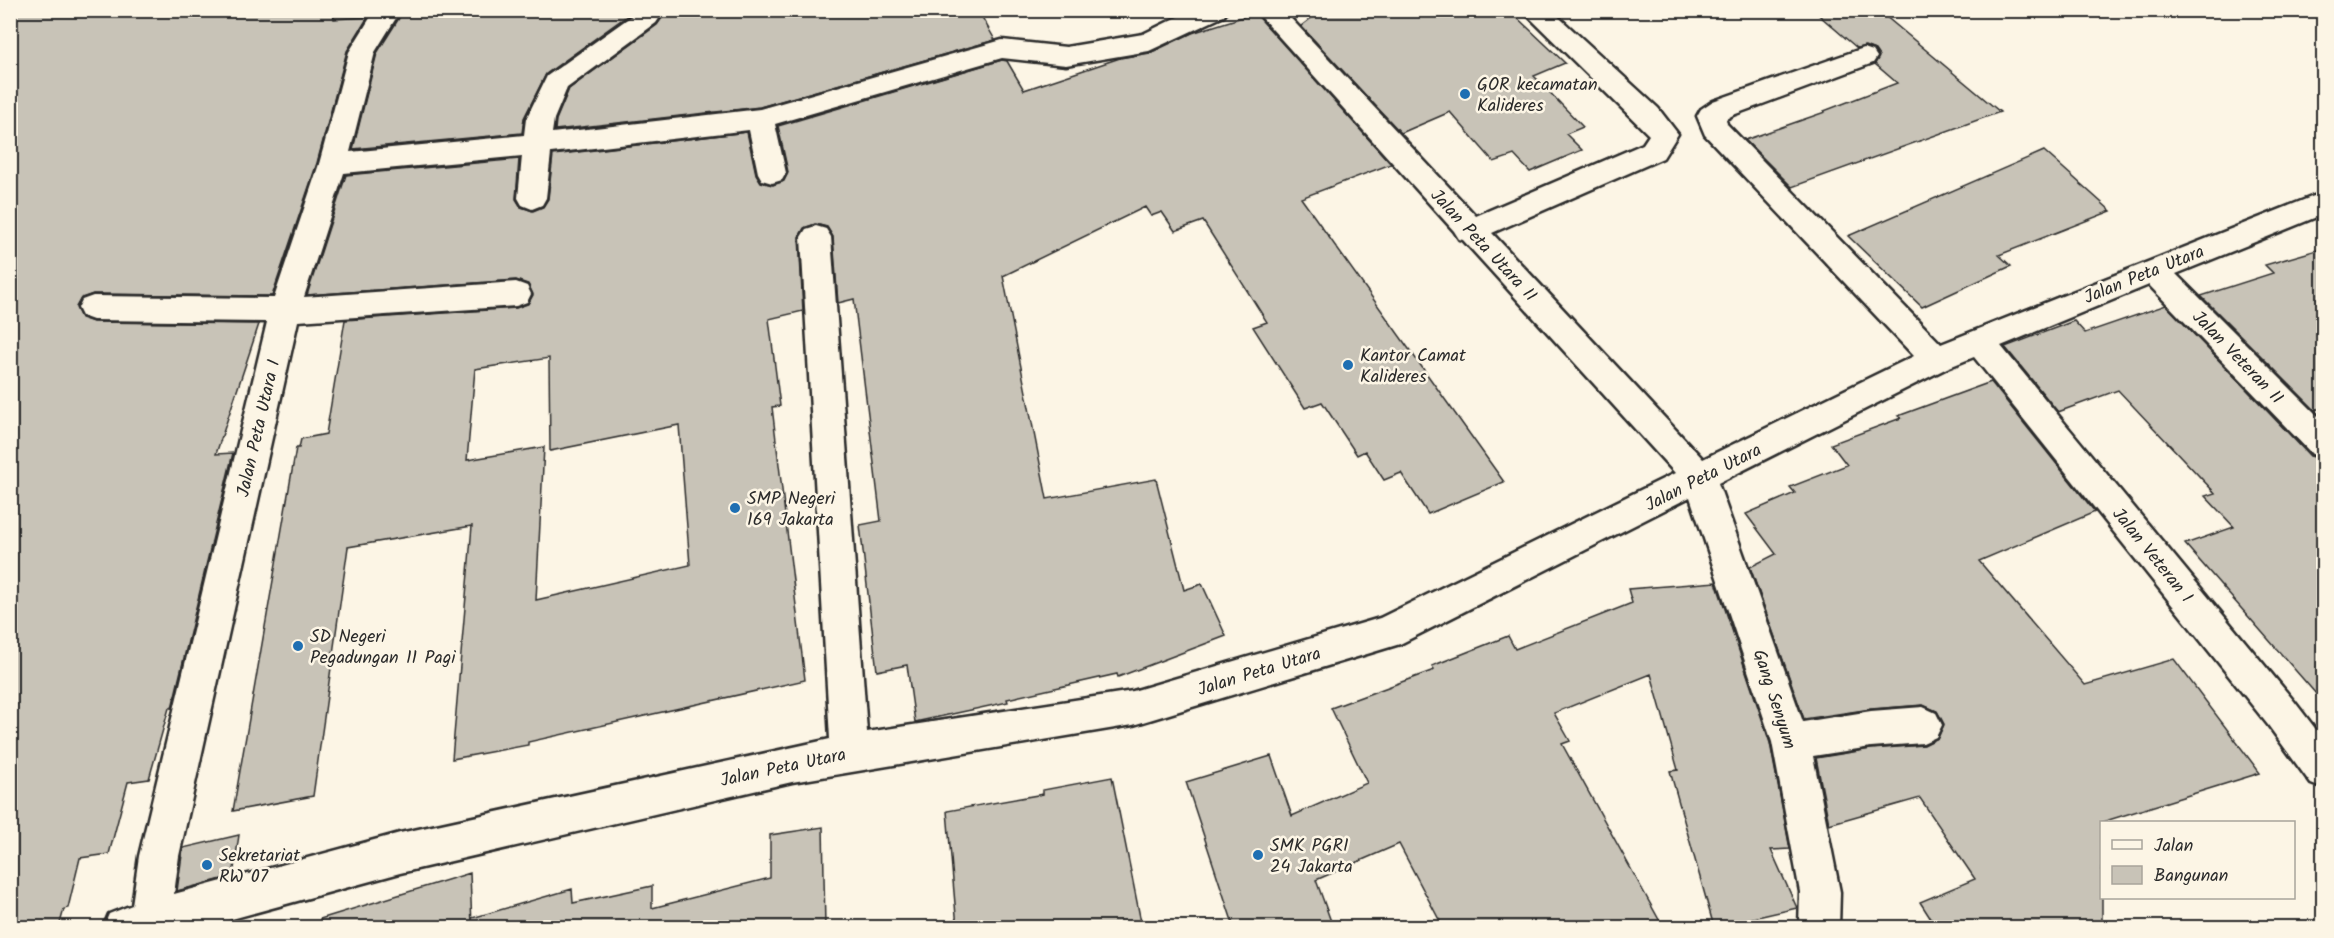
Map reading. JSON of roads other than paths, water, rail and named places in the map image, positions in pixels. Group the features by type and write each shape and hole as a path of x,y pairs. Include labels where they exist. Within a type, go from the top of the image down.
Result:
{"street":[{"name":"Jalan Peta Utara I","path":"137,924 159,856 285,310 333,164 362,52 388,10"},
{"path":"333,164 539,144 760,118 1002,49 1066,56 1149,42 1215,10"},
{"name":"Jalan Peta Utara II","path":"1268,10 1469,231 1701,478"},
{"path":"1469,231 1653,151 1664,134 1648,115 1535,10"},
{"path":"532,198 540,119 556,83 647,17"},
{"path":"1864,57 1723,108 1711,116 1715,128 1936,359"},
{"path":"760,118 772,173"},
{"name":"Jalan Peta Utara","path":"137,924 400,853 850,753 1133,708 1387,633 1936,359 2324,202"},
{"path":"816,237 850,753"},
{"name":"Jalan Veteran II","path":"2152,270 2324,444"},
{"path":"93,308 285,310 516,294"},
{"name":"Jalan Veteran I","path":"1980,342 2281,713 2324,771"},
{"name":"Gang Senyum","path":"1701,478 1791,742 1820,892 1819,927"},
{"path":"1791,742 1871,729 1923,725"}],"place":[{"name":"GOR kecamatan Kalideres","path":"1465,94"},
{"name":"Kantor Camat Kalideres","path":"1348,365"},
{"name":"SMP Negeri 169 Jakarta","path":"735,508"},
{"name":"SD Negeri Pegadungan 11 Pagi","path":"298,646"},
{"name":"SMK PGRI 24 Jakarta","path":"1258,855"},
{"name":"Sekretariat RW 07","path":"207,865"}]}
